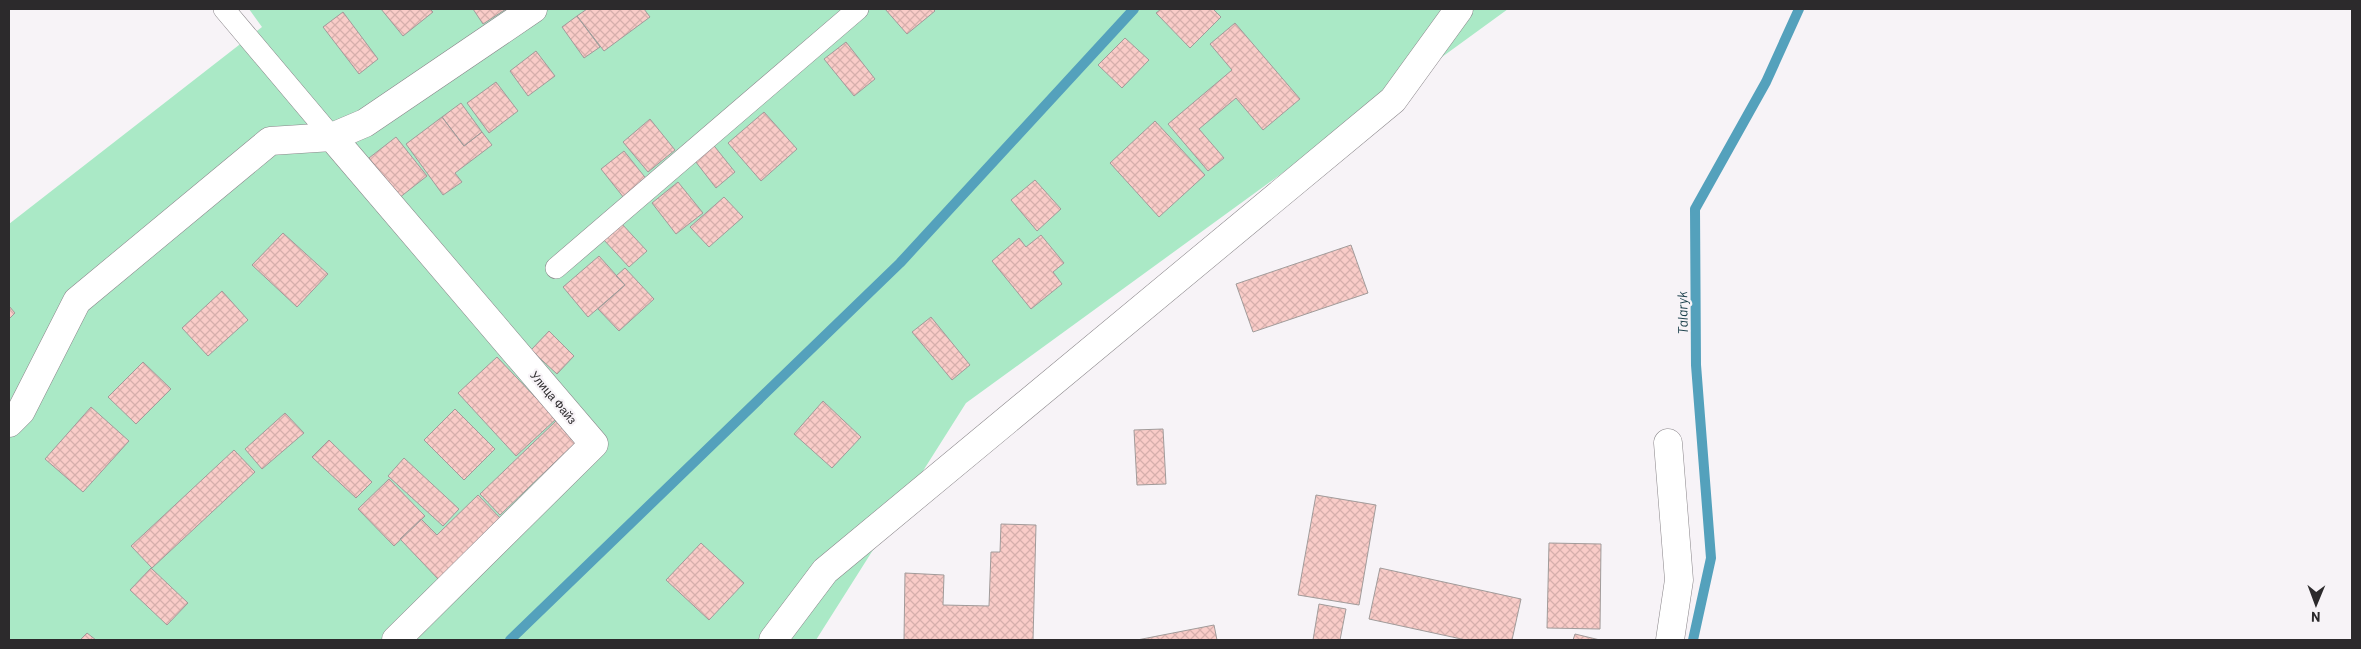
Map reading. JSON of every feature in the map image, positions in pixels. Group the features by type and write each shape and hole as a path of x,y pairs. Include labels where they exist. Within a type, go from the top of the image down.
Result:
{"street":[{"path":"9,423 21,411 77,301 270,141 332,137 365,123 533,9"},
{"path":"773,640 825,571 1392,100 1459,9"},
{"name":"Улица Файз","path":"332,137 594,444 396,640"},
{"path":"1668,443 1679,580 1670,640"}],"lane":[{"path":"224,9 332,137"},
{"path":"556,268 858,9"}],"green space":[{"path":"249,9 1508,9 966,403 816,640 9,640 9,224 262,27"}],"building":[{"path":"381,9 430,9 433,12 403,36"},
{"path":"473,9 506,9 483,24"},
{"path":"587,9 644,9 650,17 604,51 577,16"},
{"path":"885,9 933,9 935,11 907,34"},
{"path":"1161,9 1213,9 1221,17 1190,48 1156,13"},
{"path":"343,12 378,59 359,74 323,27"},
{"path":"577,16 600,47 584,58 562,27"},
{"path":"1235,23 1300,99 1263,130 1236,98 1199,129 1224,158 1208,171 1168,124 1232,70 1210,44"},
{"path":"1125,38 1149,60 1122,88 1098,65"},
{"path":"846,42 875,79 854,96 824,59"},
{"path":"536,51 555,76 528,96 510,71"},
{"path":"496,82 518,111 489,133 467,103"},
{"path":"461,103 482,132 464,146 442,117"},
{"path":"764,112 797,149 761,181 728,143"},
{"path":"442,117 464,146 482,132 492,145 455,173 462,182 443,195 406,144"},
{"path":"650,119 675,150 648,172 623,142"},
{"path":"1155,121 1205,175 1159,217 1110,163"},
{"path":"396,137 427,176 399,198 369,158"},
{"path":"711,142 735,172 716,188 692,157"},
{"path":"624,151 648,181 624,198 601,169"},
{"path":"1035,180 1061,209 1037,231 1011,200"},
{"path":"678,182 703,213 676,234 652,203"},
{"path":"724,197 743,217 709,247 690,227"},
{"path":"621,223 647,251 629,267 603,239"},
{"path":"283,233 328,274 297,307 252,265"},
{"path":"1041,235 1064,263 1053,272 1062,284 1031,309 992,261 1019,238 1026,247"},
{"path":"1351,245 1368,293 1253,332 1236,284"},
{"path":"599,256 625,285 588,317 563,287"},
{"path":"625,268 654,299 619,331 598,309 625,285 616,276"},
{"path":"222,291 248,320 208,356 182,328"},
{"path":"9,306 15,313 9,319"},
{"path":"931,317 970,365 952,380 912,332"},
{"path":"549,331 574,356 557,374 531,350"},
{"path":"497,357 556,419 516,456 458,393"},
{"path":"143,362 171,389 136,424 108,397"},
{"path":"823,401 861,437 832,468 794,434"},
{"path":"91,407 129,441 83,492 45,459"},
{"path":"455,409 495,449 464,480 424,440"},
{"path":"285,413 304,433 262,469 245,449"},
{"path":"556,421 576,442 500,515 480,494"},
{"path":"1163,429 1166,484 1137,485 1134,430"},
{"path":"329,440 372,482 356,498 312,457"},
{"path":"234,450 255,472 152,568 131,546"},
{"path":"404,458 459,509 443,526 388,476"},
{"path":"389,479 425,516 394,546 358,509"},
{"path":"478,495 502,520 439,580 400,539 421,519 437,535"},
{"path":"1316,495 1376,505 1359,605 1298,595"},
{"path":"1001,524 1036,525 1033,640 904,640 905,573 944,575 943,605 989,606 991,552 1000,552"},
{"path":"701,543 744,583 709,620 666,580"},
{"path":"1549,543 1601,544 1600,629 1547,628"},
{"path":"151,568 188,603 167,625 130,590"},
{"path":"1380,568 1521,599 1512,640 1466,640 1369,619"},
{"path":"1319,604 1346,609 1340,640 1313,640"},
{"path":"1214,625 1217,640 1137,640"},
{"path":"87,633 96,640 80,640"},
{"path":"1575,634 1600,640 1573,640"}],"waterway":[{"path":"510,640 900,263 1134,9"},
{"name":"Talaryk","path":"1693,640 1711,558 1696,365 1695,209 1766,82 1799,9"}]}
